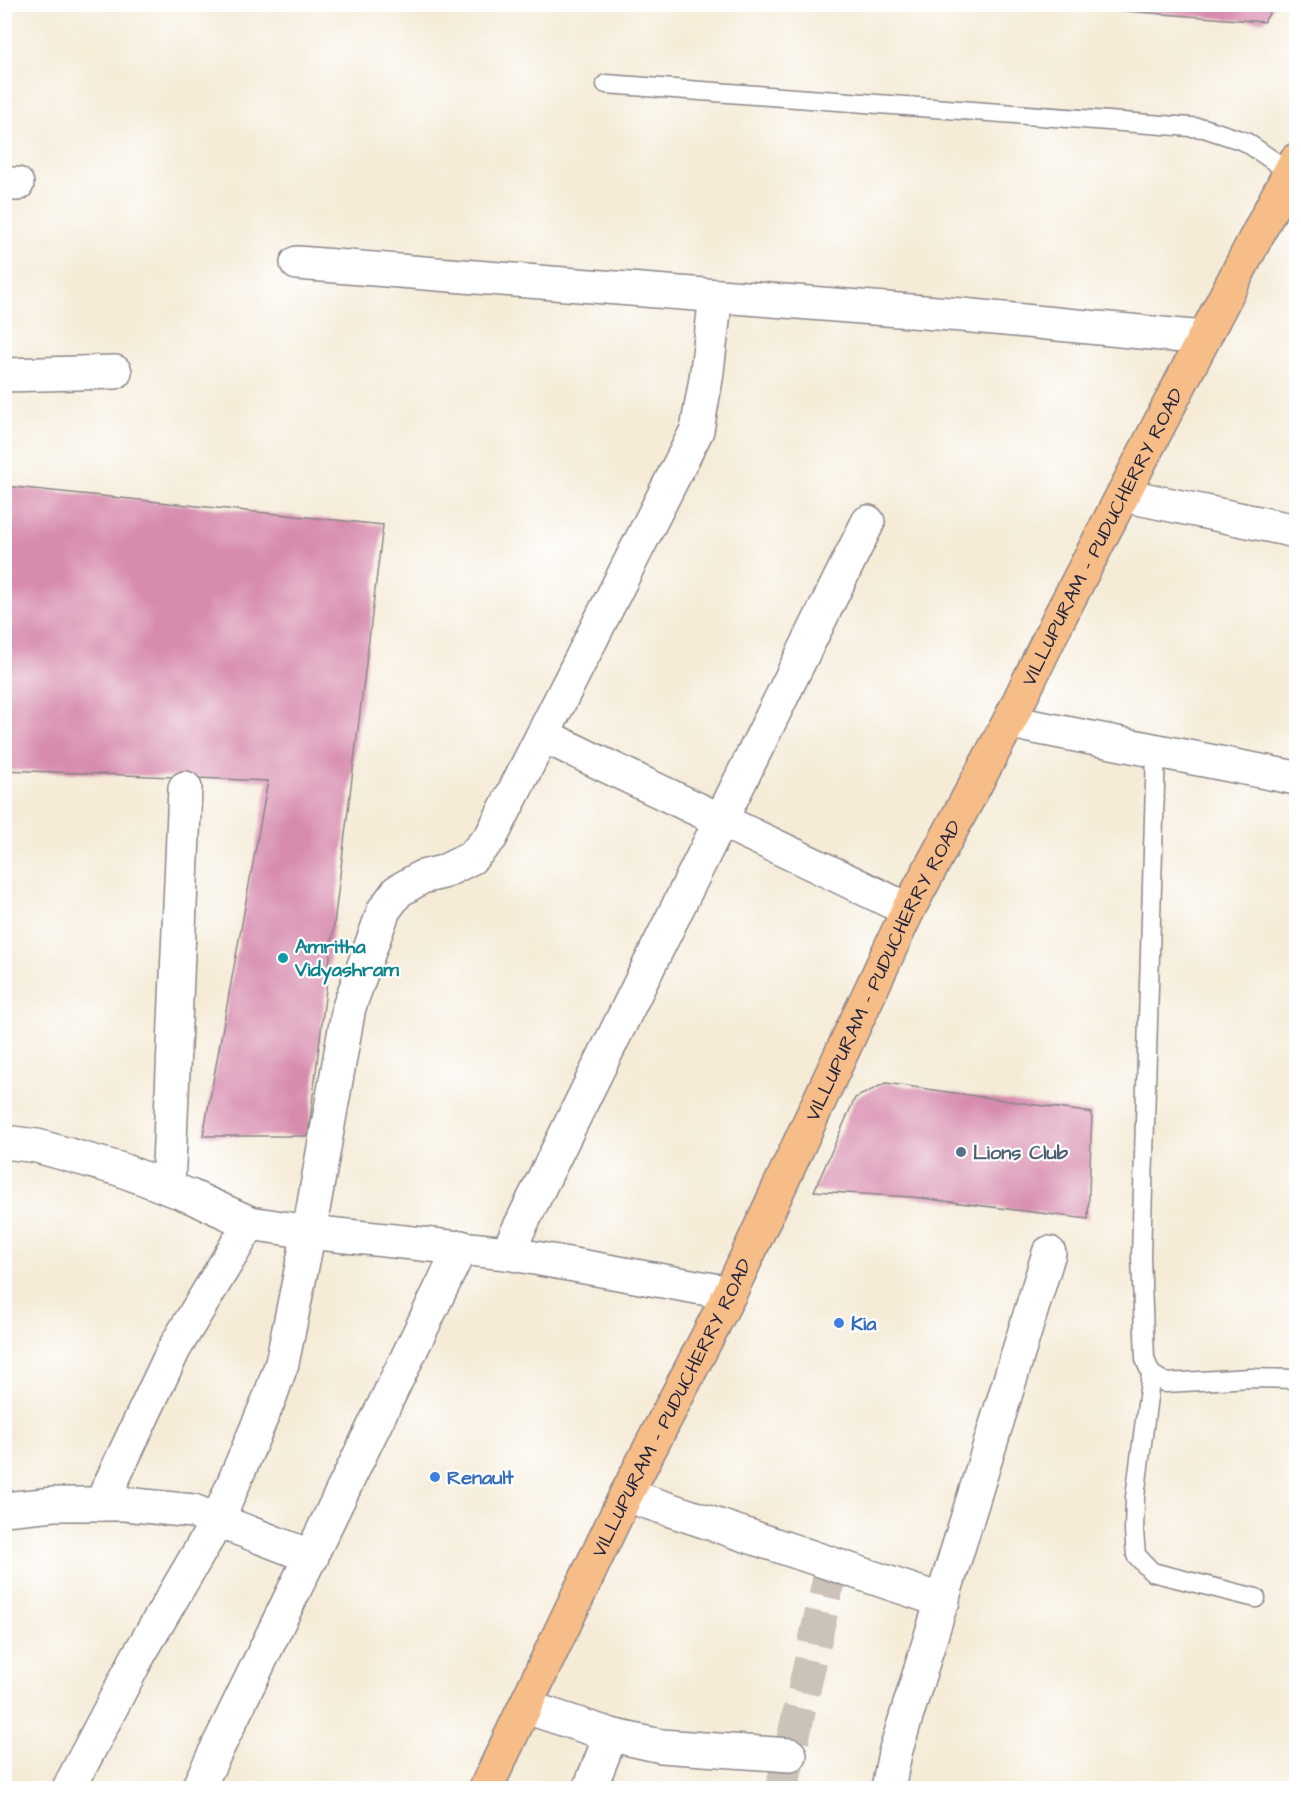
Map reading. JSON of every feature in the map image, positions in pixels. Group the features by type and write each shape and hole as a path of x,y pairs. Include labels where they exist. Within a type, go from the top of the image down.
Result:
{"highway":[{"name":"VILLUPURAM - PUDUCHERRY ROAD","path":"486,1788 626,1494 730,1293 908,910 1009,722 1058,620 1294,167"}],"street":[{"path":"297,263 963,315 1204,338"},
{"path":"69,1788 137,1658 218,1520 270,1397 282,1363 309,1232 349,1006 384,910 399,891 422,877 443,872 471,858 491,837 696,430 706,379 716,296"},
{"path":"4,375 115,372"},
{"path":"1123,495 1296,531"},
{"path":"507,1253 868,522"},
{"path":"1009,722 1296,778"},
{"path":"543,735 908,910"},
{"path":"168,1188 185,788"},
{"path":"4,1142 37,1146 119,1169 250,1224 507,1253 730,1293"},
{"path":"101,1504 174,1349 250,1224"},
{"path":"198,1788 461,1247"},
{"path":"888,1788 895,1753 1049,1253"},
{"path":"626,1494 943,1601"},
{"path":"4,1509 54,1504 125,1504 193,1511 312,1557"},
{"path":"526,1707 611,1735 661,1746 790,1755"},
{"path":"590,1788 611,1735"}],"lane":[{"path":"606,84 1204,128 1246,142 1294,167"},
{"path":"1156,751 1141,1256 1145,1359 1151,1374 1136,1497 1136,1555 1152,1572 1256,1598"},
{"path":"1151,1374 1166,1383 1250,1378 1296,1379"}],"building":[{"path":"1063,4 1275,4 1264,22 1063,6"},
{"name":"Amritha Vidyashram","path":"4,486 383,525 308,1136 203,1136 268,781 4,770"},
{"name":"Lions Club","path":"886,1083 1092,1113 1088,1219 912,1197 814,1191 855,1098"}],"tunnel":[{"path":"782,1788 832,1565"}],"place":[{"name":"Amritha Vidyashram","path":"283,958"},
{"name":"Lions Club","path":"961,1152"},
{"name":"Kia","path":"839,1323"},
{"name":"Renault","path":"435,1477"}]}
